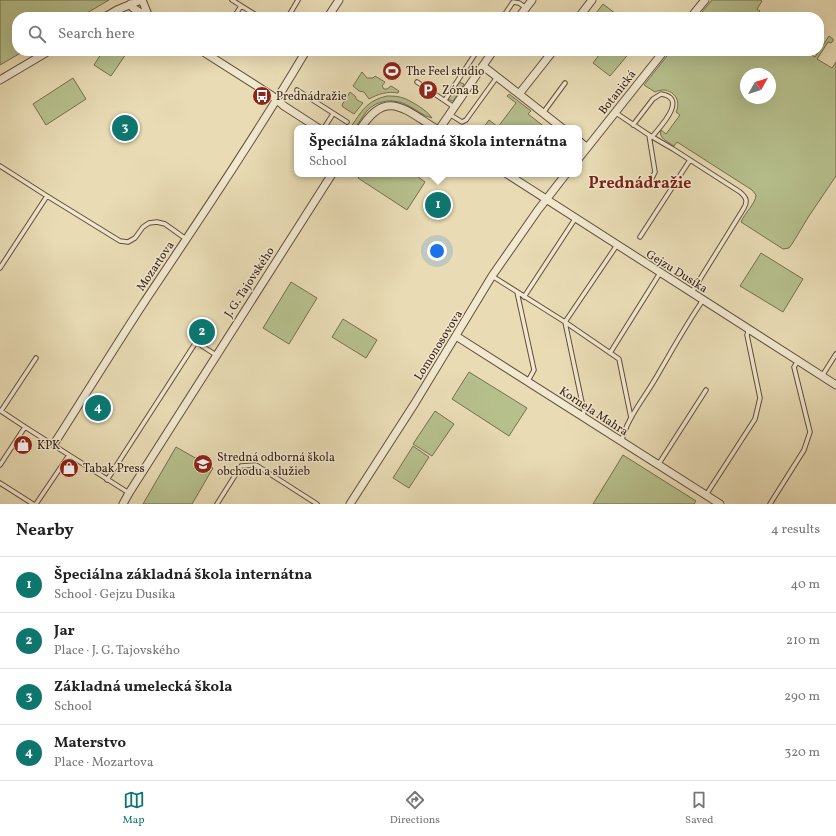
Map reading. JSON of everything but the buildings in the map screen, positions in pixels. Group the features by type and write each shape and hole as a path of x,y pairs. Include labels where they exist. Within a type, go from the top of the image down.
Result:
{"street":[{"path":"115,12 141,0 147,12"},
{"path":"331,12 339,0"},
{"path":"523,12 532,0"},
{"path":"583,12 592,0"},
{"path":"695,12 704,0"},
{"path":"130,4 133,8 140,12"},
{"path":"0,80 41,56"},
{"path":"210,56 314,125"},
{"name":"Mozartova","path":"54,444 277,100 303,56"},
{"path":"442,125 489,56"},
{"path":"519,94 549,56"},
{"name":"Botanická","path":"582,154 660,56"},
{"path":"483,66 558,125"},
{"path":"363,125 369,116 378,109 389,105 404,109 430,125"},
{"path":"582,144 587,148"},
{"name":"J. G. Tajovského","path":"124,504 216,355 330,177"},
{"name":"Gejzu Dusíka","path":"513,177 575,219 836,385"},
{"path":"547,199 564,177"},
{"name":"Lomonosovova","path":"350,504 492,276 547,199"},
{"name":"Kornela Mahra","path":"456,336 622,441 716,503"}],"lane":[{"path":"232,0 251,12"},
{"path":"291,12 298,0"},
{"path":"507,12 513,2 519,3 526,8"},
{"path":"237,12 241,6"},
{"path":"445,100 474,56"},
{"path":"449,114 462,122 466,120 497,77"},
{"path":"417,82 454,106"},
{"path":"543,113 565,83"},
{"path":"297,90 347,122"},
{"path":"634,125 653,99 661,94 668,97 673,103 672,111 651,136 655,172 651,180"},
{"path":"615,112 740,192 746,198 747,203 691,293"},
{"path":"326,125 334,114"},
{"path":"640,237 690,160"},
{"path":"0,166 120,241 128,242 136,238 143,227 149,223 157,222 165,224 186,239"},
{"path":"0,268 47,196"},
{"path":"524,297 575,219"},
{"path":"582,416 584,412 565,322 617,245"},
{"path":"610,353 660,273"},
{"path":"492,276 565,322 619,359 631,418"},
{"path":"517,292 534,370 528,381"},
{"path":"622,441 622,436 631,418 703,300"},
{"path":"706,495 755,419 760,398 747,335 748,329"},
{"path":"107,480 196,342 216,355"},
{"path":"822,376 836,354"},
{"path":"36,358 0,411 54,444 129,494"},
{"path":"770,504 804,450 810,432 794,367 798,360"},
{"path":"658,465 706,390"},
{"path":"0,465 25,427"},
{"path":"36,504 69,455"},
{"path":"217,504 241,466 256,465 317,504"},
{"path":"0,483 33,504"}],"green space":[{"path":"0,0 109,0 89,12 12,12 12,56 15,56 0,65"},
{"path":"712,0 762,1 757,9 759,12 702,12"},
{"path":"603,4 613,12 597,12"},
{"path":"829,36 833,39 831,43 828,42 824,48 824,44"},
{"path":"100,56 125,56 111,76 94,65"},
{"path":"598,56 627,56 610,76 593,63"},
{"path":"667,56 819,56 817,59 832,68 836,62 836,176 789,248 783,249 741,222 755,198 756,195 752,190 677,142 674,146 662,138 660,133 661,130 666,134 680,115 676,112 678,102 670,92 660,90 655,92 644,85"},
{"path":"362,72 367,78 373,78 375,76 385,82 382,86 384,89 391,86 399,91 398,93 383,93 369,99 364,92 359,91 353,86"},
{"path":"73,78 86,99 46,125 33,104"},
{"path":"459,82 464,84 454,100 452,101 448,99"},
{"path":"350,92 357,100 363,103 354,114 342,105"},
{"path":"509,94 531,111 528,114 542,125 500,125 516,103 507,96"},
{"path":"393,96 406,99 423,109 432,118 404,103 386,101 375,104 370,108 357,125 352,125 361,112 369,104 380,98"},
{"path":"489,120 495,125 485,125"},
{"path":"418,177 425,182 407,210 358,178"},
{"path":"761,253 803,279 783,312 740,286"},
{"path":"291,282 317,298 289,344 263,328"},
{"path":"343,319 377,340 366,358 332,337"},
{"path":"469,372 527,408 509,436 452,399"},
{"path":"435,411 454,424 432,456 413,444"},
{"path":"413,446 429,457 409,488 393,478"},
{"path":"176,447 213,468 192,504 143,504"},
{"path":"623,455 696,501 694,504 593,504"}],"place":[{"name":"The Feel studio","path":"392,71"},
{"name":"Zóna B","path":"428,90"},
{"name":"Prednádražie","path":"262,96"},
{"name":"Základná umelecká škola","path":"125,128"},
{"name":"Špeciálna základná škola internátna","path":"438,205"},
{"name":"Jar","path":"202,332"},
{"name":"Materstvo","path":"98,408"},
{"name":"KPK","path":"23,445"},
{"name":"Stredná odborná škola obchodu a služieb","path":"203,464"},
{"name":"Tabak Press","path":"69,468"}],"district":[{"name":"Prednádražie","path":"640,182"}]}
